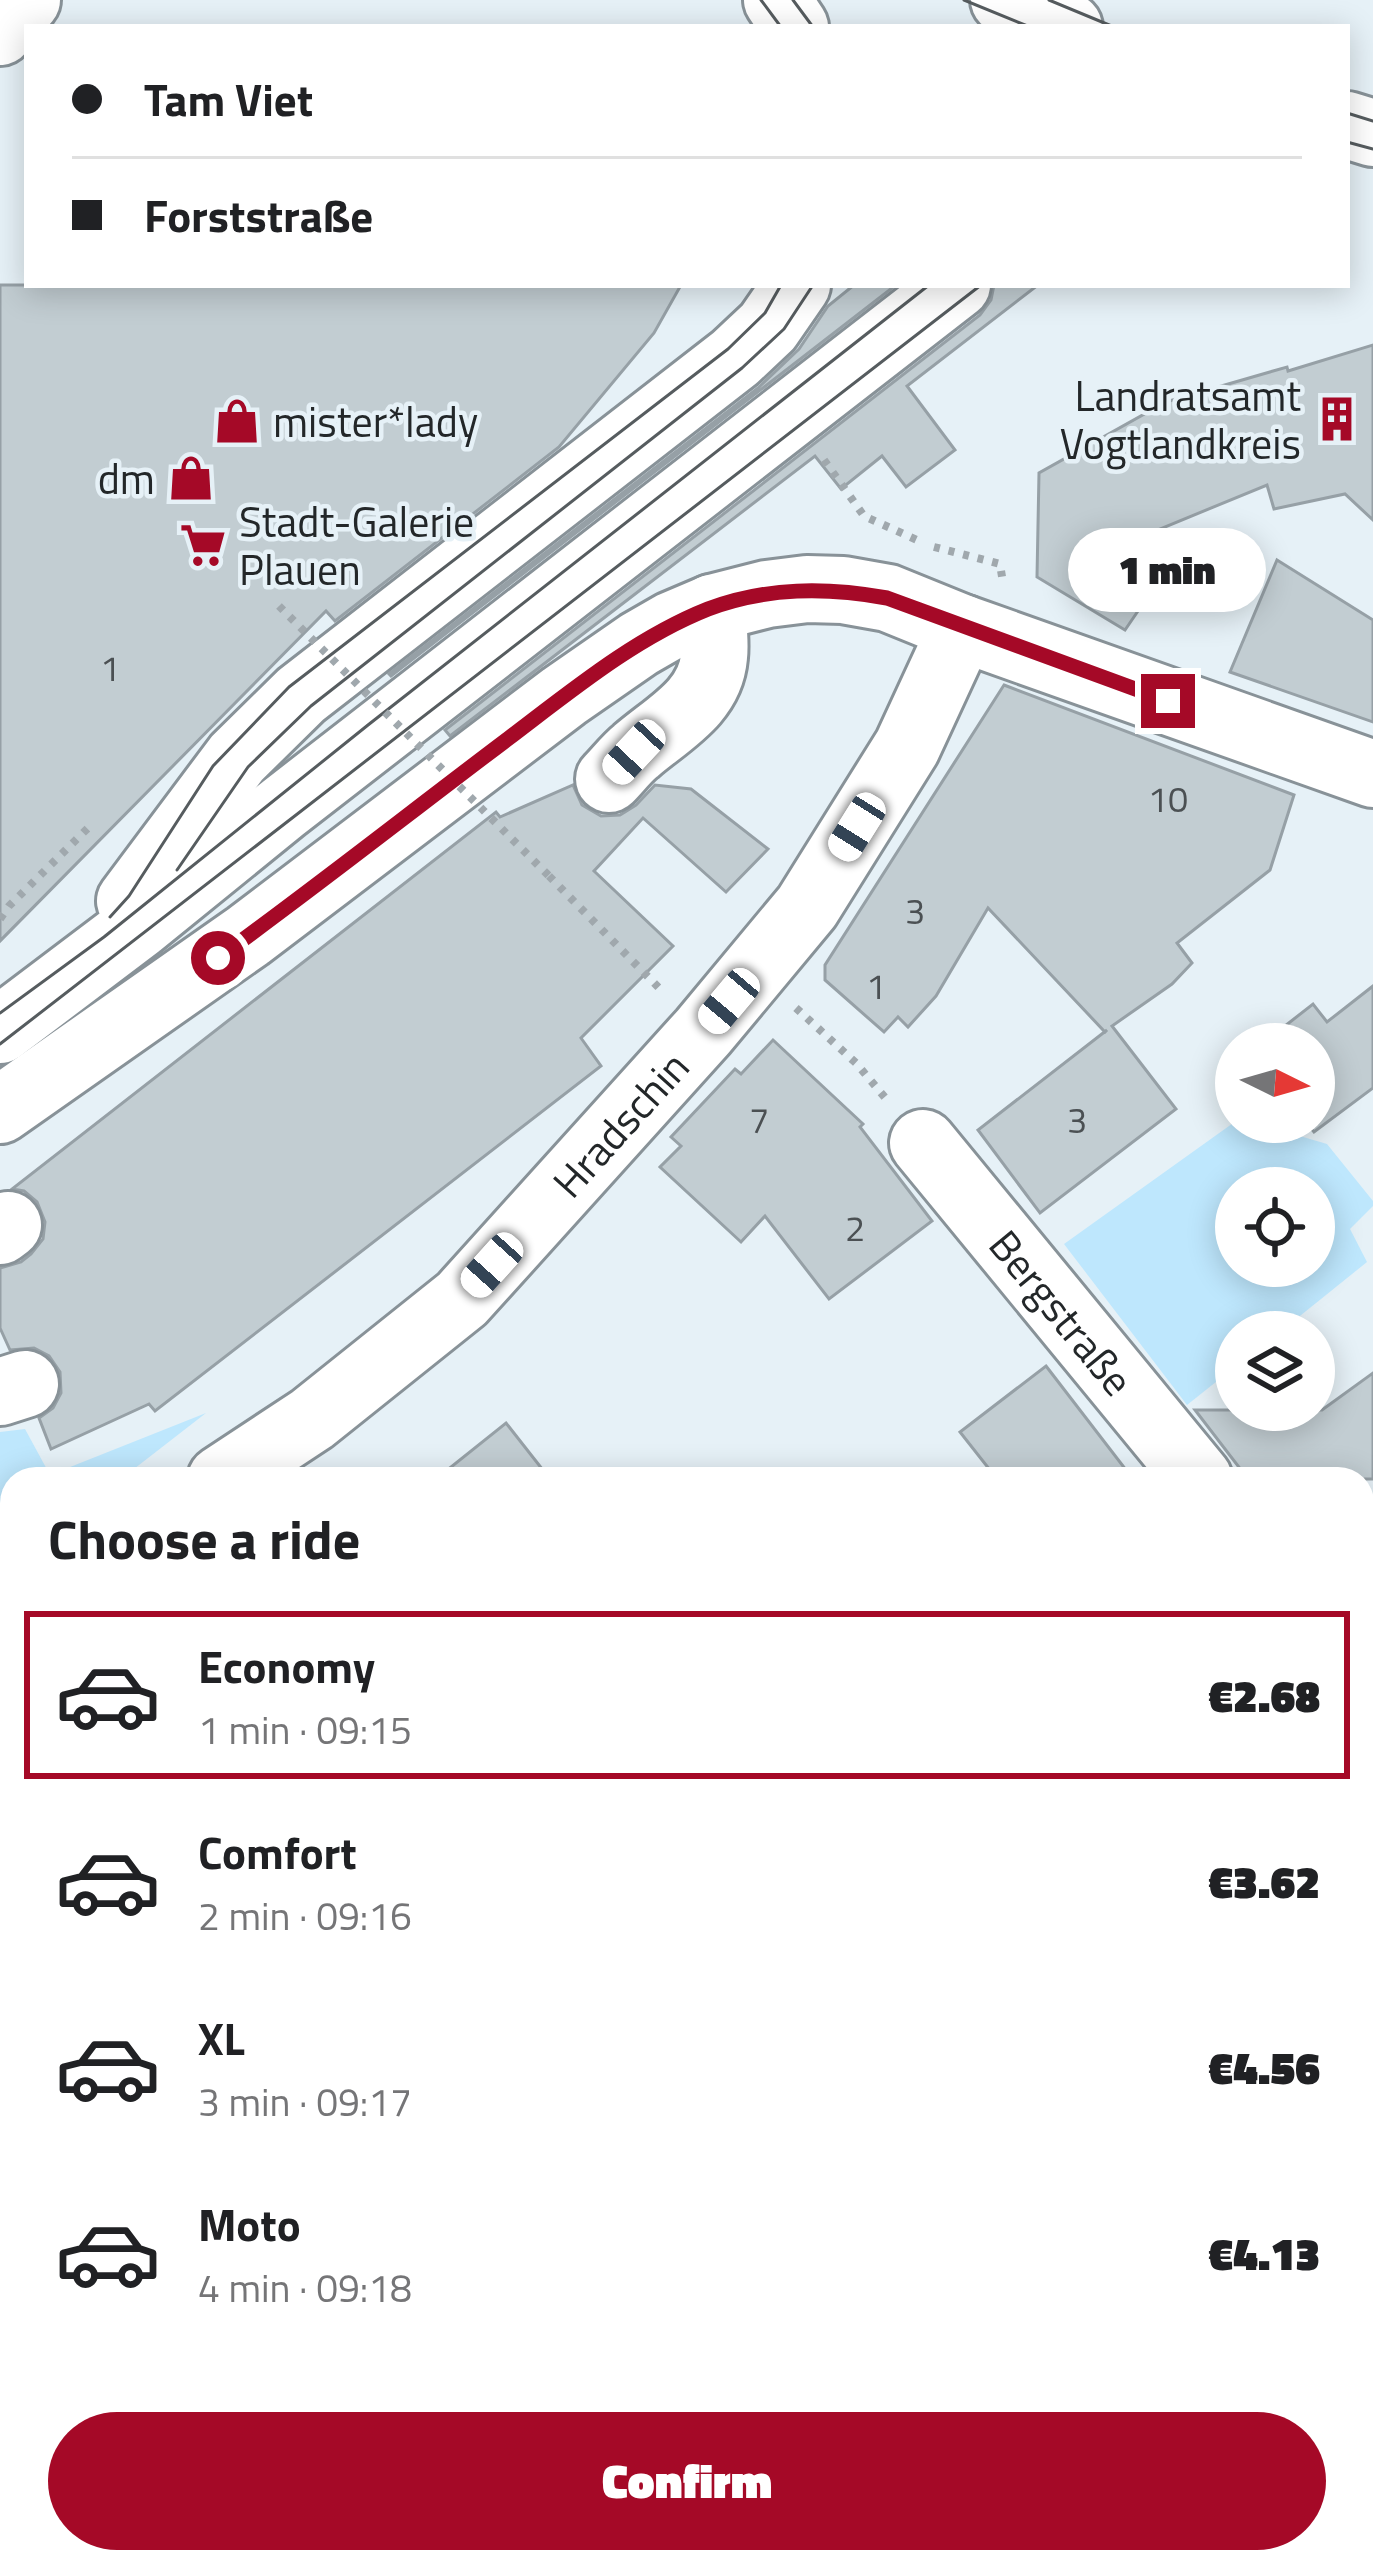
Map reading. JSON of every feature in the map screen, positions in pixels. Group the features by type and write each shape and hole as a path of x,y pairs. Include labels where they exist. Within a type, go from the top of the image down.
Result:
{"street":[{"path":"0,32 27,0"},
{"path":"1004,0 1062,24"},
{"path":"82,966 237,758 302,695 735,358 767,327 795,288"},
{"path":"0,1030 140,925 283,808 801,435 954,288"},
{"path":"0,1110 248,936 639,644 712,608 766,594 843,590 887,598 1373,774"},
{"path":"609,779 634,752 686,712 702,692 715,655 712,608"},
{"name":"Hradschin","path":"239,1467 312,1419 461,1299 688,1048 807,907 907,747 962,628"},
{"name":"Bergstraße","path":"923,1143 1189,1467"}],"path":[{"path":"801,435 864,516"},
{"path":"933,547 1000,564 1004,578"},
{"path":"279,606 644,974"},
{"path":"3,912 92,824"},
{"path":"755,970 856,1063 923,1143"}],"shaded area":[{"path":"1215,1136 1215,1143 1327,1144 1373,1201 1350,1229 1367,1262 1306,1311 1215,1311 1215,1383 1187,1405 1064,1244"},
{"path":"206,1413 136,1467 70,1467"},
{"path":"25,1429 46,1467 0,1467 0,1432"}],"building":[{"name":"Stadt-Galerie Plauen","path":"0,285 679,288 654,333 559,447 335,621 326,611 0,941"},
{"path":"850,288 892,288 389,674 758,388 799,349 828,306"},
{"path":"993,288 1034,288 907,386 955,450 906,487 882,456 841,489 815,456 450,736 445,730 980,315"},
{"path":"1373,345 1373,520 1345,494 1274,509 1267,485 1126,543 1166,570 1125,630 1037,577 1039,473 1166,402"},
{"path":"1277,560 1373,620 1373,722 1230,672"},
{"path":"1004,685 1294,795 1270,870 1177,943 1192,963 1172,984 1112,1026 1176,1109 1040,1213 978,1130 1105,1032 988,908 936,996 908,1027 898,1017 884,1032 825,980 825,965"},
{"path":"573,785 582,805 601,816 620,815 655,785 691,789 768,849 726,892 643,818 594,871 673,946 581,1038 601,1066 155,1411 149,1404 51,1449 39,1418 53,1408 61,1393 60,1372 49,1356 34,1348 10,1350 0,1328 0,1268 31,1254 43,1239 45,1222 37,1202 24,1191 12,1189 496,812 500,817"},
{"path":"1373,986 1373,1088 1335,1116 1335,1023 1289,1023 1313,1004 1327,1022"},
{"path":"773,1040 863,1124 860,1127 932,1221 829,1299 765,1216 741,1242 660,1167 681,1146 671,1137 735,1069 741,1074"},
{"path":"1046,1366 1124,1467 988,1467 960,1432"},
{"path":"1373,1373 1373,1467 1239,1467 1195,1410 1215,1410 1215,1431 1335,1431 1335,1401"},
{"path":"506,1423 541,1467 451,1467"}],"tram line":[{"path":"761,0 779,24"},
{"path":"793,0 811,24"},
{"path":"964,0 1023,24"},
{"path":"1049,0 1107,24"},
{"path":"1350,114 1373,121"},
{"path":"1350,143 1373,149"},
{"path":"110,917 129,896 213,766 289,687 728,349 765,313 779,288"},
{"path":"177,870 248,767 311,706 742,368 784,329 811,288"},
{"path":"0,1013 104,937 925,288"},
{"path":"0,1044 977,288"}],"place":[{"name":"Landratsamt Vogtlandkreis","path":"1337,419"},
{"name":"mister*lady","path":"237,421"},
{"name":"dm","path":"191,478"},
{"name":"Stadt-Galerie Plauen","path":"203,545"}],"route":[{"path":"218,958 564,696 639,644 712,608 766,594 807,590 887,598 1168,701"}]}
